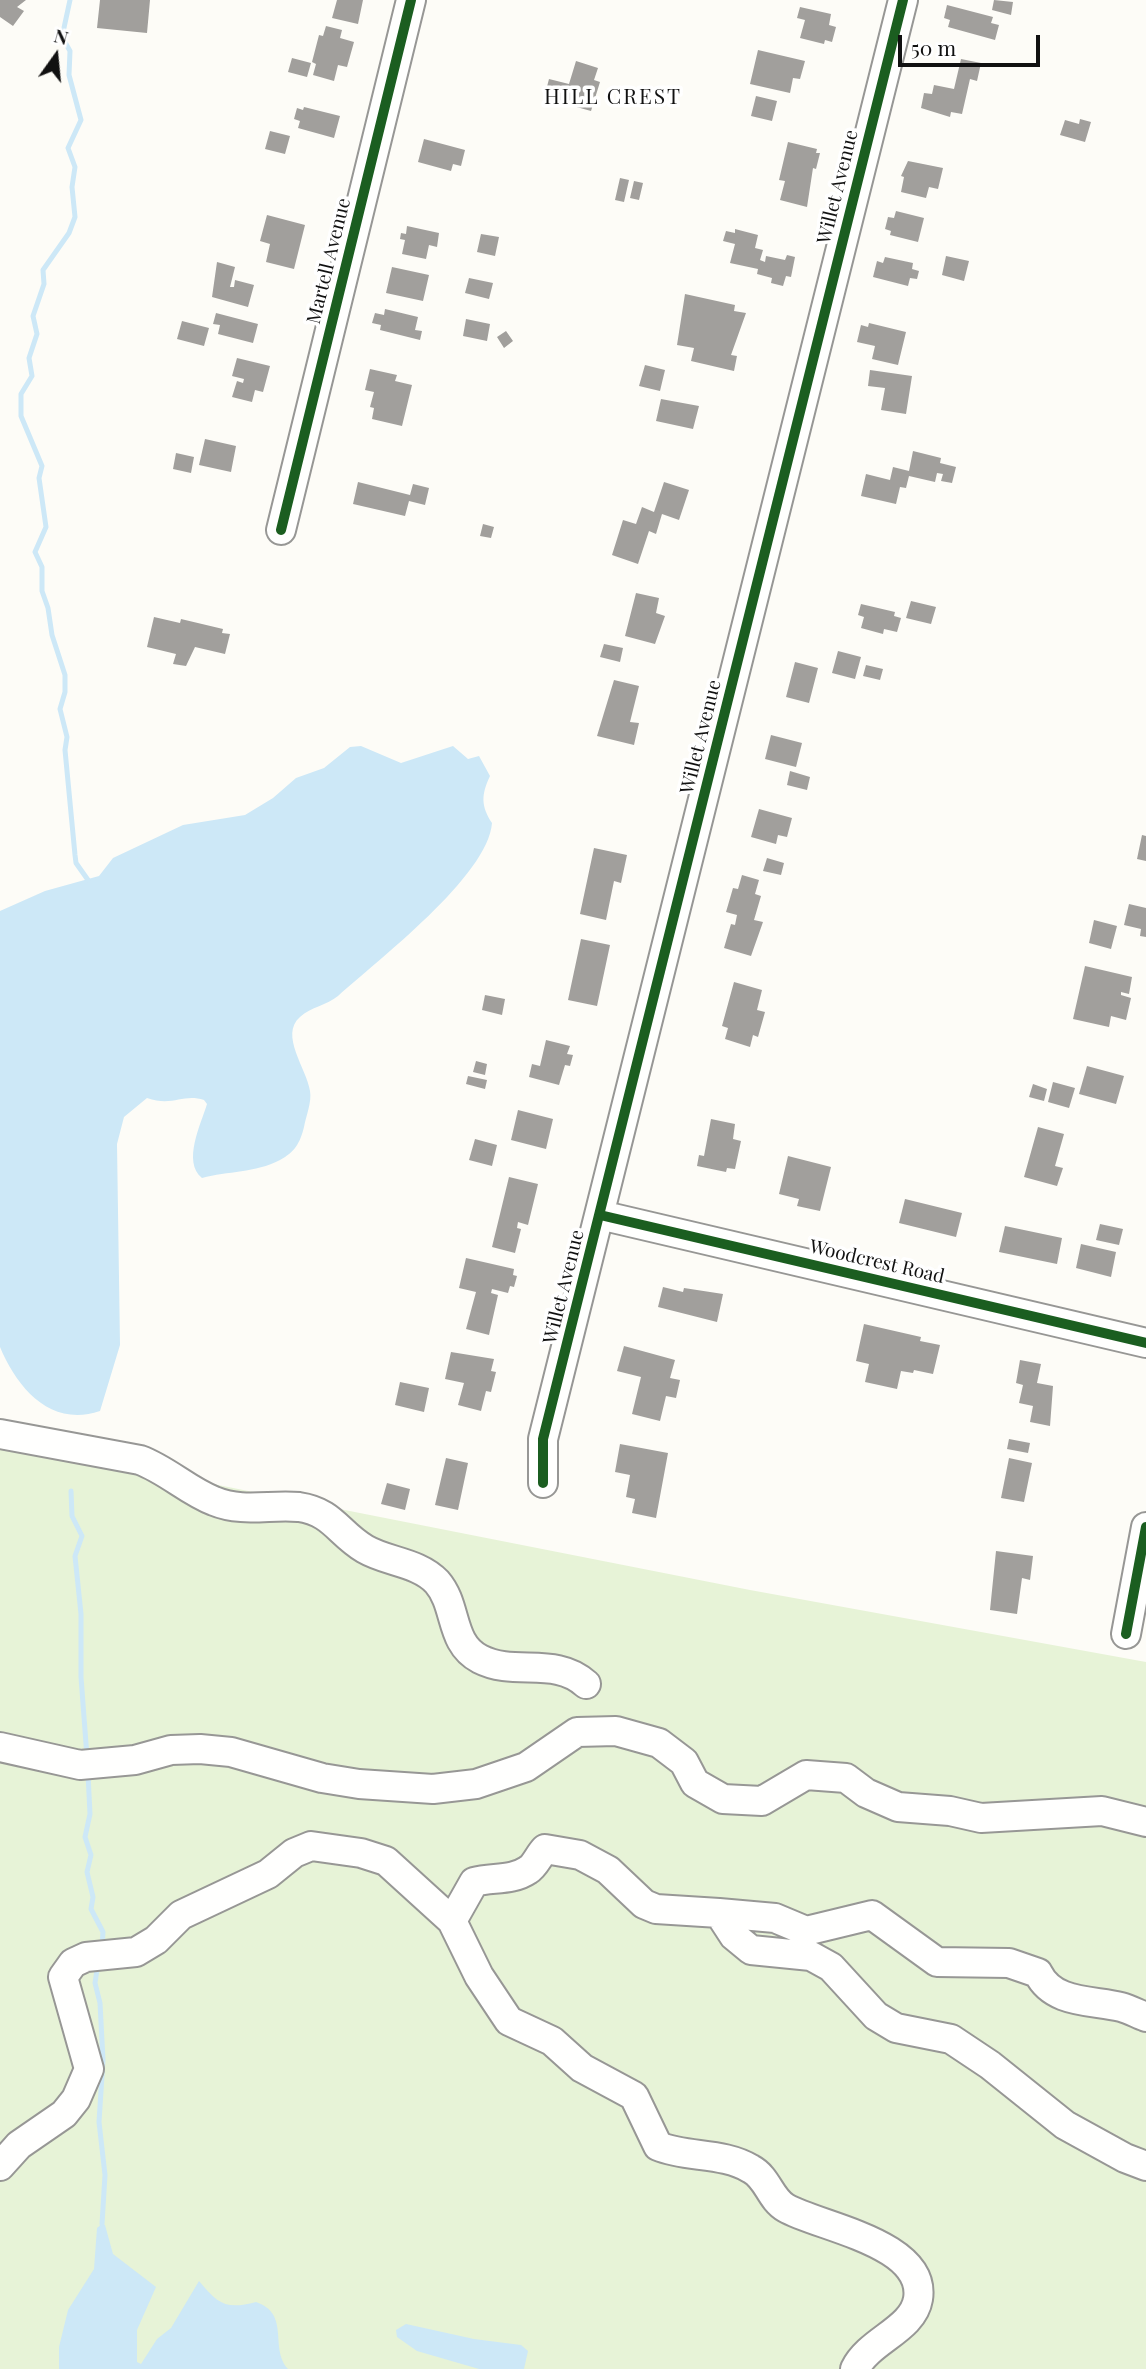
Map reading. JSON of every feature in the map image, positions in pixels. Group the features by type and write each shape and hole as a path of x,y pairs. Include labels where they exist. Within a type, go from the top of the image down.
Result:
{"street":[{"name":"Martell Avenue","path":"281,530 411,0"},
{"name":"Willet Avenue","path":"543,1483 543,1439 903,0"},
{"name":"Woodcrest Road","path":"600,1215 1146,1343"},
{"path":"0,1434 140,1460 159,1467 214,1501 267,1510 297,1507 325,1514 365,1549 415,1568 437,1582 460,1642 478,1658 502,1667 552,1667 575,1674 586,1684"},
{"path":"1126,1634 1146,1527"},
{"path":"0,1747 91,1765 171,1750 200,1748 231,1752 322,1777 359,1784 433,1789 476,1784 526,1767 577,1732 616,1731 659,1742 684,1762 695,1783 723,1799 762,1801 806,1775 846,1779 866,1793 898,1807 950,1811 981,1818 1102,1811 1146,1822"},
{"path":"0,2166 19,2145 64,2114 76,2099 89,2069 64,1977 73,1963 136,1952 156,1940 181,1915 268,1874 294,1853 311,1846 329,1846 386,1861 452,1922 479,1976 509,2021 552,2041 582,2068 634,2096 658,2146 673,2152 729,2160 751,2168 765,2180 774,2197 786,2208 843,2227 879,2246 910,2268 918,2282 918,2298 913,2313 869,2349 855,2369"},
{"path":"452,1922 474,1882 491,1877 512,1878 530,1869 545,1849 580,1855 608,1870 644,1904 656,1909 775,1918 806,1931 872,1915 937,1962 1009,1963 1038,1973 1044,1984 1079,2001 1121,2007 1146,2017"},
{"path":"719,1913 734,1936 751,1950 811,1956 831,1968 876,2016 896,2028 951,2039 990,2065 1066,2125 1125,2158 1146,2166"}],"green space":[{"path":"0,1442 750,1590 1146,1662 1146,2369 0,2369"}],"water":[{"path":"361,746 401,763 453,746 468,759 479,756 490,776 484,795 484,806 492,823 486,844 452,892 428,916 338,996 304,1014 294,1024 293,1043 308,1082 310,1095 301,1138 290,1154 261,1167 202,1178 196,1171 193,1153 207,1104 204,1100 190,1098 164,1101 147,1098 124,1117 117,1144 120,1345 100,1411 82,1415 51,1409 26,1390 0,1347 0,911 45,891 99,876 113,858 183,825 245,815 273,798 296,778 324,768 350,747"},
{"path":"105,2225 113,2254 156,2287 137,2330 137,2362 141,2364 157,2339 171,2328 199,2281 223,2303 237,2305 256,2302 267,2307 276,2323 280,2351 288,2369 59,2369 59,2347 68,2310 94,2269 97,2228"},
{"path":"406,2324 474,2339 521,2345 528,2351 524,2369 479,2369 417,2351 397,2337 396,2330"}],"building":[{"path":"0,0 26,0 17,7 24,11 13,26 0,17"},
{"path":"100,0 150,0 147,33 97,28"},
{"path":"337,0 363,0 358,24 332,18"},
{"path":"994,0 1013,2 1011,15 992,10"},
{"path":"947,5 993,17 991,23 999,25 995,40 948,27 950,20 944,18"},
{"path":"800,7 831,14 829,25 836,27 832,42 825,40 824,44 800,38 805,20 797,18"},
{"path":"326,26 342,30 340,38 354,42 347,67 338,65 334,81 313,75 316,64 312,62 319,35 323,36"},
{"path":"758,50 805,61 800,79 793,78 790,93 750,84"},
{"path":"292,58 311,63 307,77 288,72"},
{"path":"961,59 981,63 977,81 970,79 962,114 951,112 950,117 921,108 924,93 932,94 934,85 954,89"},
{"path":"576,61 598,68 594,80 600,82 591,111 544,98 549,79 569,84"},
{"path":"756,96 777,101 772,121 751,116"},
{"path":"304,107 340,116 334,138 298,128 300,121 294,119 297,108 303,110"},
{"path":"1080,119 1091,122 1085,142 1060,135 1065,120 1079,124"},
{"path":"270,131 290,136 285,154 265,149"},
{"path":"424,139 465,150 461,166 453,164 451,171 418,162"},
{"path":"788,142 817,149 816,153 820,153 816,169 813,168 807,207 780,200 785,181 779,180"},
{"path":"908,161 943,168 938,189 929,187 926,198 901,192 904,177 901,176"},
{"path":"620,178 629,180 624,202 615,200"},
{"path":"634,181 643,183 639,200 630,198"},
{"path":"896,211 924,218 918,242 890,235 891,231 885,229 888,217 894,218"},
{"path":"267,215 305,225 294,269 266,262 270,244 260,241"},
{"path":"407,226 439,233 437,247 429,245 426,259 402,254 405,240 400,239 401,233 406,234"},
{"path":"735,229 758,235 755,248 763,250 760,260 765,262 766,256 785,260 787,255 795,257 791,277 786,276 783,286 771,283 772,278 757,274 758,269 730,263 735,244 723,241 726,231 735,233"},
{"path":"481,234 499,237 495,256 477,252"},
{"path":"946,256 969,261 964,281 942,275"},
{"path":"885,257 913,263 912,269 919,271 917,279 910,278 908,286 873,277 877,261 883,263"},
{"path":"217,262 235,267 230,287 234,287 235,280 254,285 248,307 212,297"},
{"path":"392,267 429,275 423,301 386,293"},
{"path":"469,278 493,283 489,299 465,293"},
{"path":"685,294 735,305 734,311 746,313 731,355 737,356 734,371 691,361 694,348 677,345"},
{"path":"385,309 418,317 415,330 422,331 420,340 380,330 381,325 372,323 375,313 384,315"},
{"path":"216,313 258,324 253,343 218,334 220,325 213,324"},
{"path":"466,319 490,324 487,341 463,336"},
{"path":"182,321 209,328 204,346 177,339"},
{"path":"869,323 906,332 898,365 872,359 875,346 857,342 861,325 868,327"},
{"path":"506,331 513,341 504,348 497,337"},
{"path":"237,358 270,366 263,392 255,390 252,402 232,397 237,381 243,383 244,379 232,376"},
{"path":"645,365 665,370 660,391 639,386"},
{"path":"370,369 397,375 395,381 412,385 402,426 372,419 374,408 370,407 374,392 365,390"},
{"path":"870,370 912,376 906,414 881,410 885,388 868,386"},
{"path":"661,399 699,406 693,429 656,421"},
{"path":"205,439 236,446 231,472 199,465"},
{"path":"913,451 941,458 940,463 956,467 952,483 941,481 943,474 937,473 935,482 909,476 906,488 900,487 896,504 861,496 866,474 890,480 893,467 909,471"},
{"path":"176,453 194,457 191,473 173,469"},
{"path":"358,482 410,495 413,484 429,488 425,505 409,501 405,516 353,504"},
{"path":"664,482 689,490 679,520 662,514 656,534 649,531 638,564 612,555 623,520 636,524 642,507 654,512"},
{"path":"483,524 494,527 491,538 480,536"},
{"path":"636,593 659,598 656,613 665,616 655,644 625,636"},
{"path":"911,601 936,607 931,624 906,618"},
{"path":"861,604 895,612 894,616 901,618 897,632 884,629 883,634 861,628 864,617 858,615"},
{"path":"154,617 180,623 181,619 223,629 222,633 230,634 225,654 195,647 186,666 173,664 176,654 147,647"},
{"path":"604,644 623,648 620,662 600,657"},
{"path":"838,651 861,657 855,679 832,673"},
{"path":"795,662 818,668 809,703 786,697"},
{"path":"866,665 883,669 880,680 863,676"},
{"path":"614,680 639,686 630,722 639,723 634,745 597,736"},
{"path":"771,735 802,743 796,767 765,759"},
{"path":"790,771 810,777 807,790 787,785"},
{"path":"759,809 792,818 787,837 778,835 776,844 751,837"},
{"path":"1142,835 1146,836 1146,861 1137,859"},
{"path":"594,848 627,855 621,883 614,881 606,920 580,914"},
{"path":"767,858 784,863 781,875 763,871"},
{"path":"742,875 759,880 755,894 761,896 754,920 763,922 751,956 724,948 731,924 735,925 737,915 726,912 733,888 738,889"},
{"path":"1129,904 1146,908 1146,937 1140,936 1141,929 1124,925"},
{"path":"1094,920 1117,926 1111,949 1089,943"},
{"path":"581,939 610,945 597,1006 568,1000"},
{"path":"1085,966 1132,977 1129,994 1121,992 1121,995 1131,998 1126,1020 1111,1016 1109,1027 1073,1019"},
{"path":"734,982 762,990 757,1010 765,1012 758,1037 753,1035 750,1047 725,1039 728,1028 722,1026"},
{"path":"485,995 505,999 502,1015 482,1010"},
{"path":"546,1040 570,1046 567,1054 573,1055 570,1066 565,1065 559,1085 529,1077 532,1064 540,1066"},
{"path":"476,1061 487,1064 485,1075 473,1072"},
{"path":"1087,1066 1124,1076 1116,1104 1079,1094"},
{"path":"468,1076 487,1080 485,1089 466,1084"},
{"path":"1053,1082 1075,1088 1069,1108 1048,1102"},
{"path":"1033,1084 1047,1089 1044,1101 1029,1097"},
{"path":"518,1110 553,1119 546,1149 511,1140"},
{"path":"711,1119 735,1124 733,1139 741,1141 735,1169 727,1168 726,1172 697,1166 699,1155 704,1156"},
{"path":"1038,1127 1064,1134 1055,1166 1063,1168 1057,1186 1024,1177"},
{"path":"475,1139 497,1145 492,1166 469,1160"},
{"path":"788,1156 831,1167 820,1211 797,1206 799,1199 779,1194"},
{"path":"509,1177 538,1184 528,1225 518,1222 517,1228 521,1229 515,1253 492,1247"},
{"path":"905,1199 962,1213 956,1237 899,1223"},
{"path":"1100,1224 1123,1229 1119,1245 1096,1240"},
{"path":"1005,1226 1062,1238 1057,1264 999,1252"},
{"path":"1081,1244 1116,1252 1111,1277 1076,1268"},
{"path":"466,1258 514,1269 513,1275 517,1276 514,1287 510,1286 508,1293 492,1289 491,1293 498,1295 489,1335 466,1329 476,1292 459,1288"},
{"path":"663,1287 683,1292 684,1288 723,1294 717,1322 658,1307"},
{"path":"864,1324 921,1337 920,1341 940,1345 933,1374 914,1370 913,1373 901,1371 897,1389 865,1382 869,1364 856,1361"},
{"path":"624,1346 675,1360 670,1378 680,1380 676,1398 666,1396 660,1421 632,1414 641,1377 617,1371"},
{"path":"451,1352 494,1359 491,1371 496,1372 491,1392 486,1391 481,1411 458,1405 464,1383 445,1379"},
{"path":"1020,1360 1041,1364 1037,1383 1053,1386 1050,1426 1030,1422 1033,1406 1019,1403 1023,1385 1016,1383"},
{"path":"400,1382 429,1388 424,1412 395,1405"},
{"path":"1009,1439 1030,1443 1028,1453 1007,1449"},
{"path":"620,1444 668,1453 656,1518 632,1513 635,1499 626,1497 630,1475 615,1472"},
{"path":"446,1458 468,1463 458,1510 435,1505"},
{"path":"1009,1458 1032,1463 1024,1502 1001,1498"},
{"path":"387,1483 410,1489 405,1510 381,1504"},
{"path":"996,1551 1033,1556 1030,1580 1022,1578 1017,1614 990,1610"}],"waterway":[{"path":"70,0 62,37 70,51 69,75 81,120 68,148 75,167 72,187 75,217 69,233 43,270 44,284 33,316 37,334 29,358 32,376 21,394 21,416 42,466 39,478 46,527 35,552 42,567 42,591 65,675 65,692 60,709 67,737 65,750 75,855 76,863 88,880"},
{"path":"71,1491 72,1516 82,1536 75,1556 81,1614 81,1677 87,1757"},
{"path":"88,1774 90,1814 85,1837 91,1855 87,1872 93,1897 91,1909 103,1932 102,1947"},
{"path":"98,1963 95,1983 100,2003 103,2060 99,2122 105,2175 102,2224"}],"cycle path":[{"path":"281,530 411,0"},
{"path":"543,1483 543,1439 903,0"},
{"path":"600,1215 1146,1343"},
{"path":"1126,1634 1146,1527"}],"district":[{"name":"HILL CREST","path":"613,97"}]}
